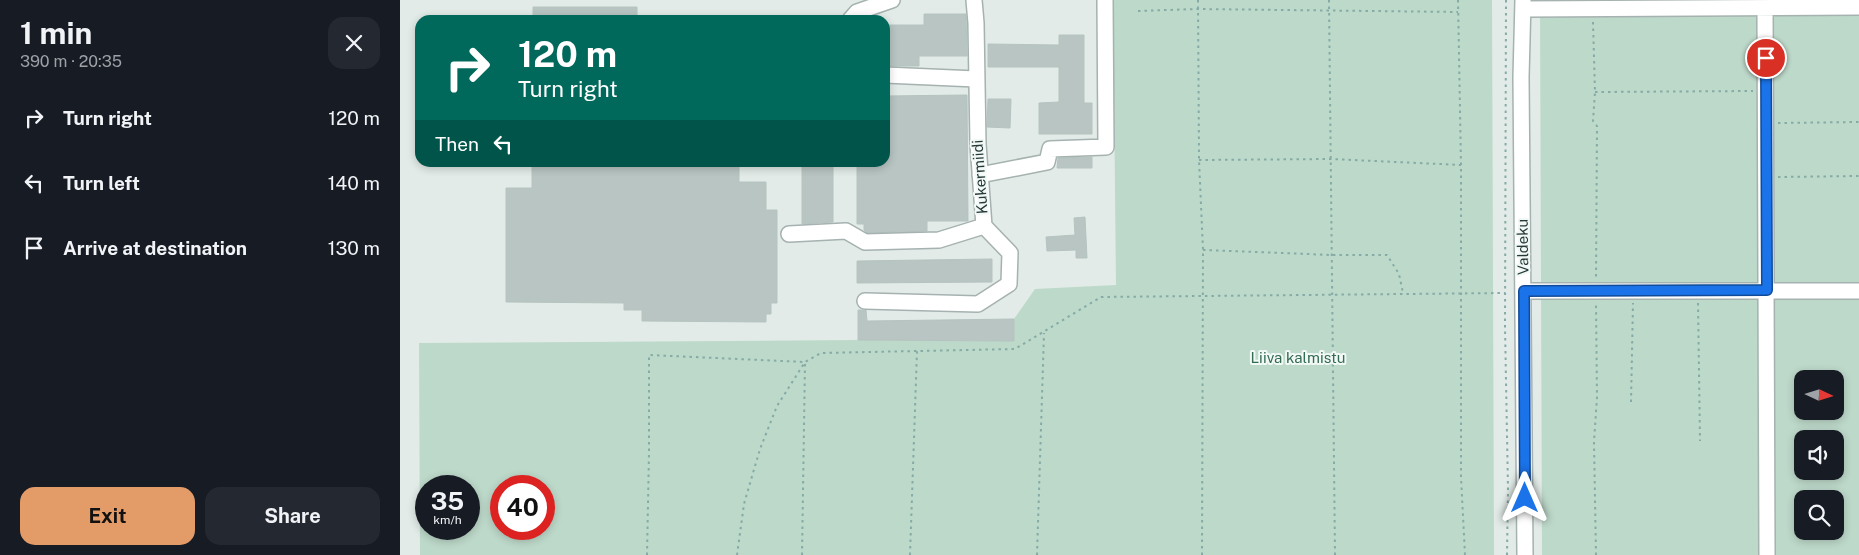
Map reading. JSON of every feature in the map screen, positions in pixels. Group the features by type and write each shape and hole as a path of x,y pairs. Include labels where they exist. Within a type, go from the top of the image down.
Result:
{"street":[{"path":"854,15 857,12 892,0"},
{"name":"Kukermiidi","path":"865,301 978,304 1009,284 1010,253 984,226 980,175 974,0"},
{"path":"980,175 1047,162 1050,149 1106,147 1105,0"},
{"path":"1523,4 1766,8 1859,7"},
{"name":"Valdeku","path":"1523,4 1521,77 1525,555"},
{"path":"1766,8 1767,555"},
{"path":"890,76 976,79"},
{"path":"789,234 846,231 865,242 939,240 984,226"},
{"path":"1524,291 1859,291"}],"path":[{"path":"1198,0 1199,160 1203,250 1202,555"},
{"path":"1329,0 1335,555"},
{"path":"1458,0 1461,165 1461,477 1465,555"},
{"path":"1506,0 1507,555"},
{"path":"1138,12 1198,9 1329,9 1459,12"},
{"path":"1595,92 1766,91"},
{"path":"1766,124 1859,122"},
{"path":"1199,160 1331,159 1461,165"},
{"path":"1765,177 1859,176"},
{"path":"1203,250 1387,255 1399,274 1403,293"},
{"path":"1631,402 1633,291"},
{"path":"1698,291 1700,441"},
{"path":"737,555 744,504 760,449 777,406 805,362 821,353 1015,350 1101,297 1506,293"},
{"path":"1037,555 1044,332"},
{"path":"910,555 917,351"},
{"path":"647,555 650,452 648,354 805,362"},
{"path":"802,555 805,362"}],"green space":[{"name":"Liiva kalmistu","path":"1113,0 1492,0 1494,555 420,555 420,540 480,540 480,475 420,475 419,343 858,340 1014,341 1014,319 1035,289 1116,285"},
{"path":"1540,0 1859,0 1859,555 1542,555"}],"building":[{"path":"533,7 637,7 637,15 533,15"},
{"path":"924,14 966,14 967,56 919,56 919,66 890,66 890,25 924,25"},
{"path":"1059,35 1084,35 1084,103 1092,103 1092,134 1039,134 1039,103 1059,102 1059,67 988,67 988,44 1059,45"},
{"path":"967,95 968,221 927,221 927,231 867,233 864,230 864,224 857,224 857,167 890,167 890,96"},
{"path":"988,99 1011,99 1010,128 987,127"},
{"path":"1092,157 1092,168 1057,168 1058,158"},
{"path":"532,167 739,167 739,182 766,182 766,210 777,210 777,303 771,303 771,314 766,314 766,322 642,321 642,310 624,310 624,303 506,302 506,188 532,188"},
{"path":"802,167 833,167 833,222 802,224"},
{"path":"1085,217 1087,258 1076,258 1076,250 1047,251 1046,237 1075,235 1074,218"},
{"path":"992,259 992,282 857,283 857,261"},
{"path":"858,310 866,310 867,321 1014,319 1014,341 858,340"}],"route":[{"path":"1525,498 1524,291 1767,290 1765,177 1766,58"}]}
